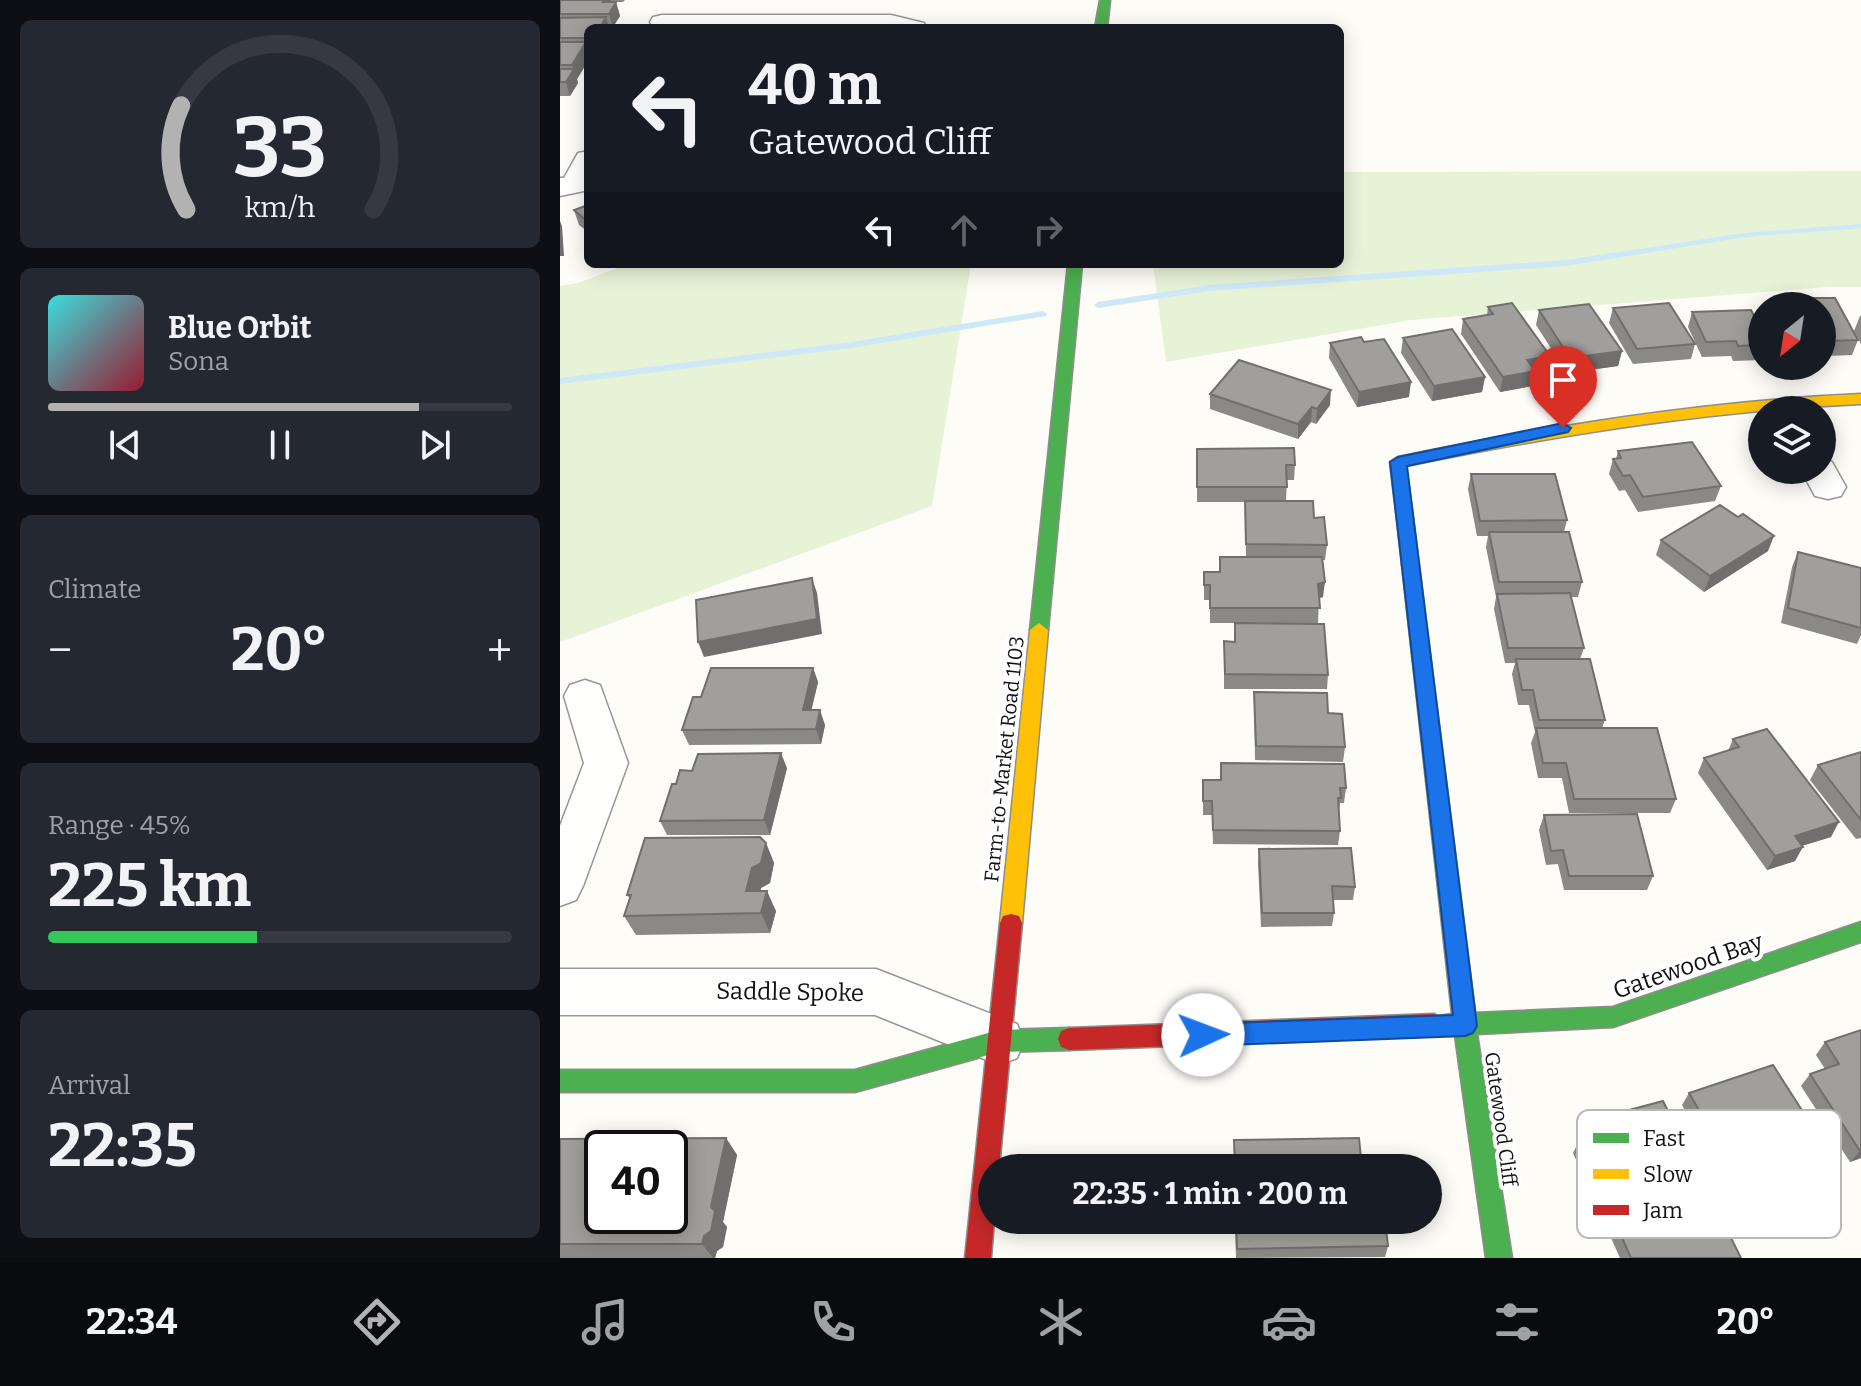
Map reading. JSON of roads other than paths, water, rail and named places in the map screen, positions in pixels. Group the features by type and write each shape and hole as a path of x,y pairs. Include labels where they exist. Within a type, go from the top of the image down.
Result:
{"street":[{"path":"1102,24 1105,0"},
{"path":"665,17 899,24"},
{"path":"567,186 584,164"},
{"name":"Farm-to-Market Road 1103","path":"978,1258 1075,268"},
{"path":"1836,402 1861,399"},
{"name":"Gatewood Cliff","path":"1499,1258 1465,1026 1398,462 1590,423 1711,405 1748,406"},
{"path":"560,886 606,763 585,696"},
{"name":"Gatewood Bay","path":"999,1041 1465,1026 1613,1017 1861,932"},
{"name":"Saddle Spoke","path":"560,992 876,992 999,1041"},
{"path":"560,1081 855,1081 999,1041"}],"waterway":[{"path":"1098,305 1209,288 1566,263 1745,235 1861,226"},
{"path":"560,381 851,345 1043,314"}]}
